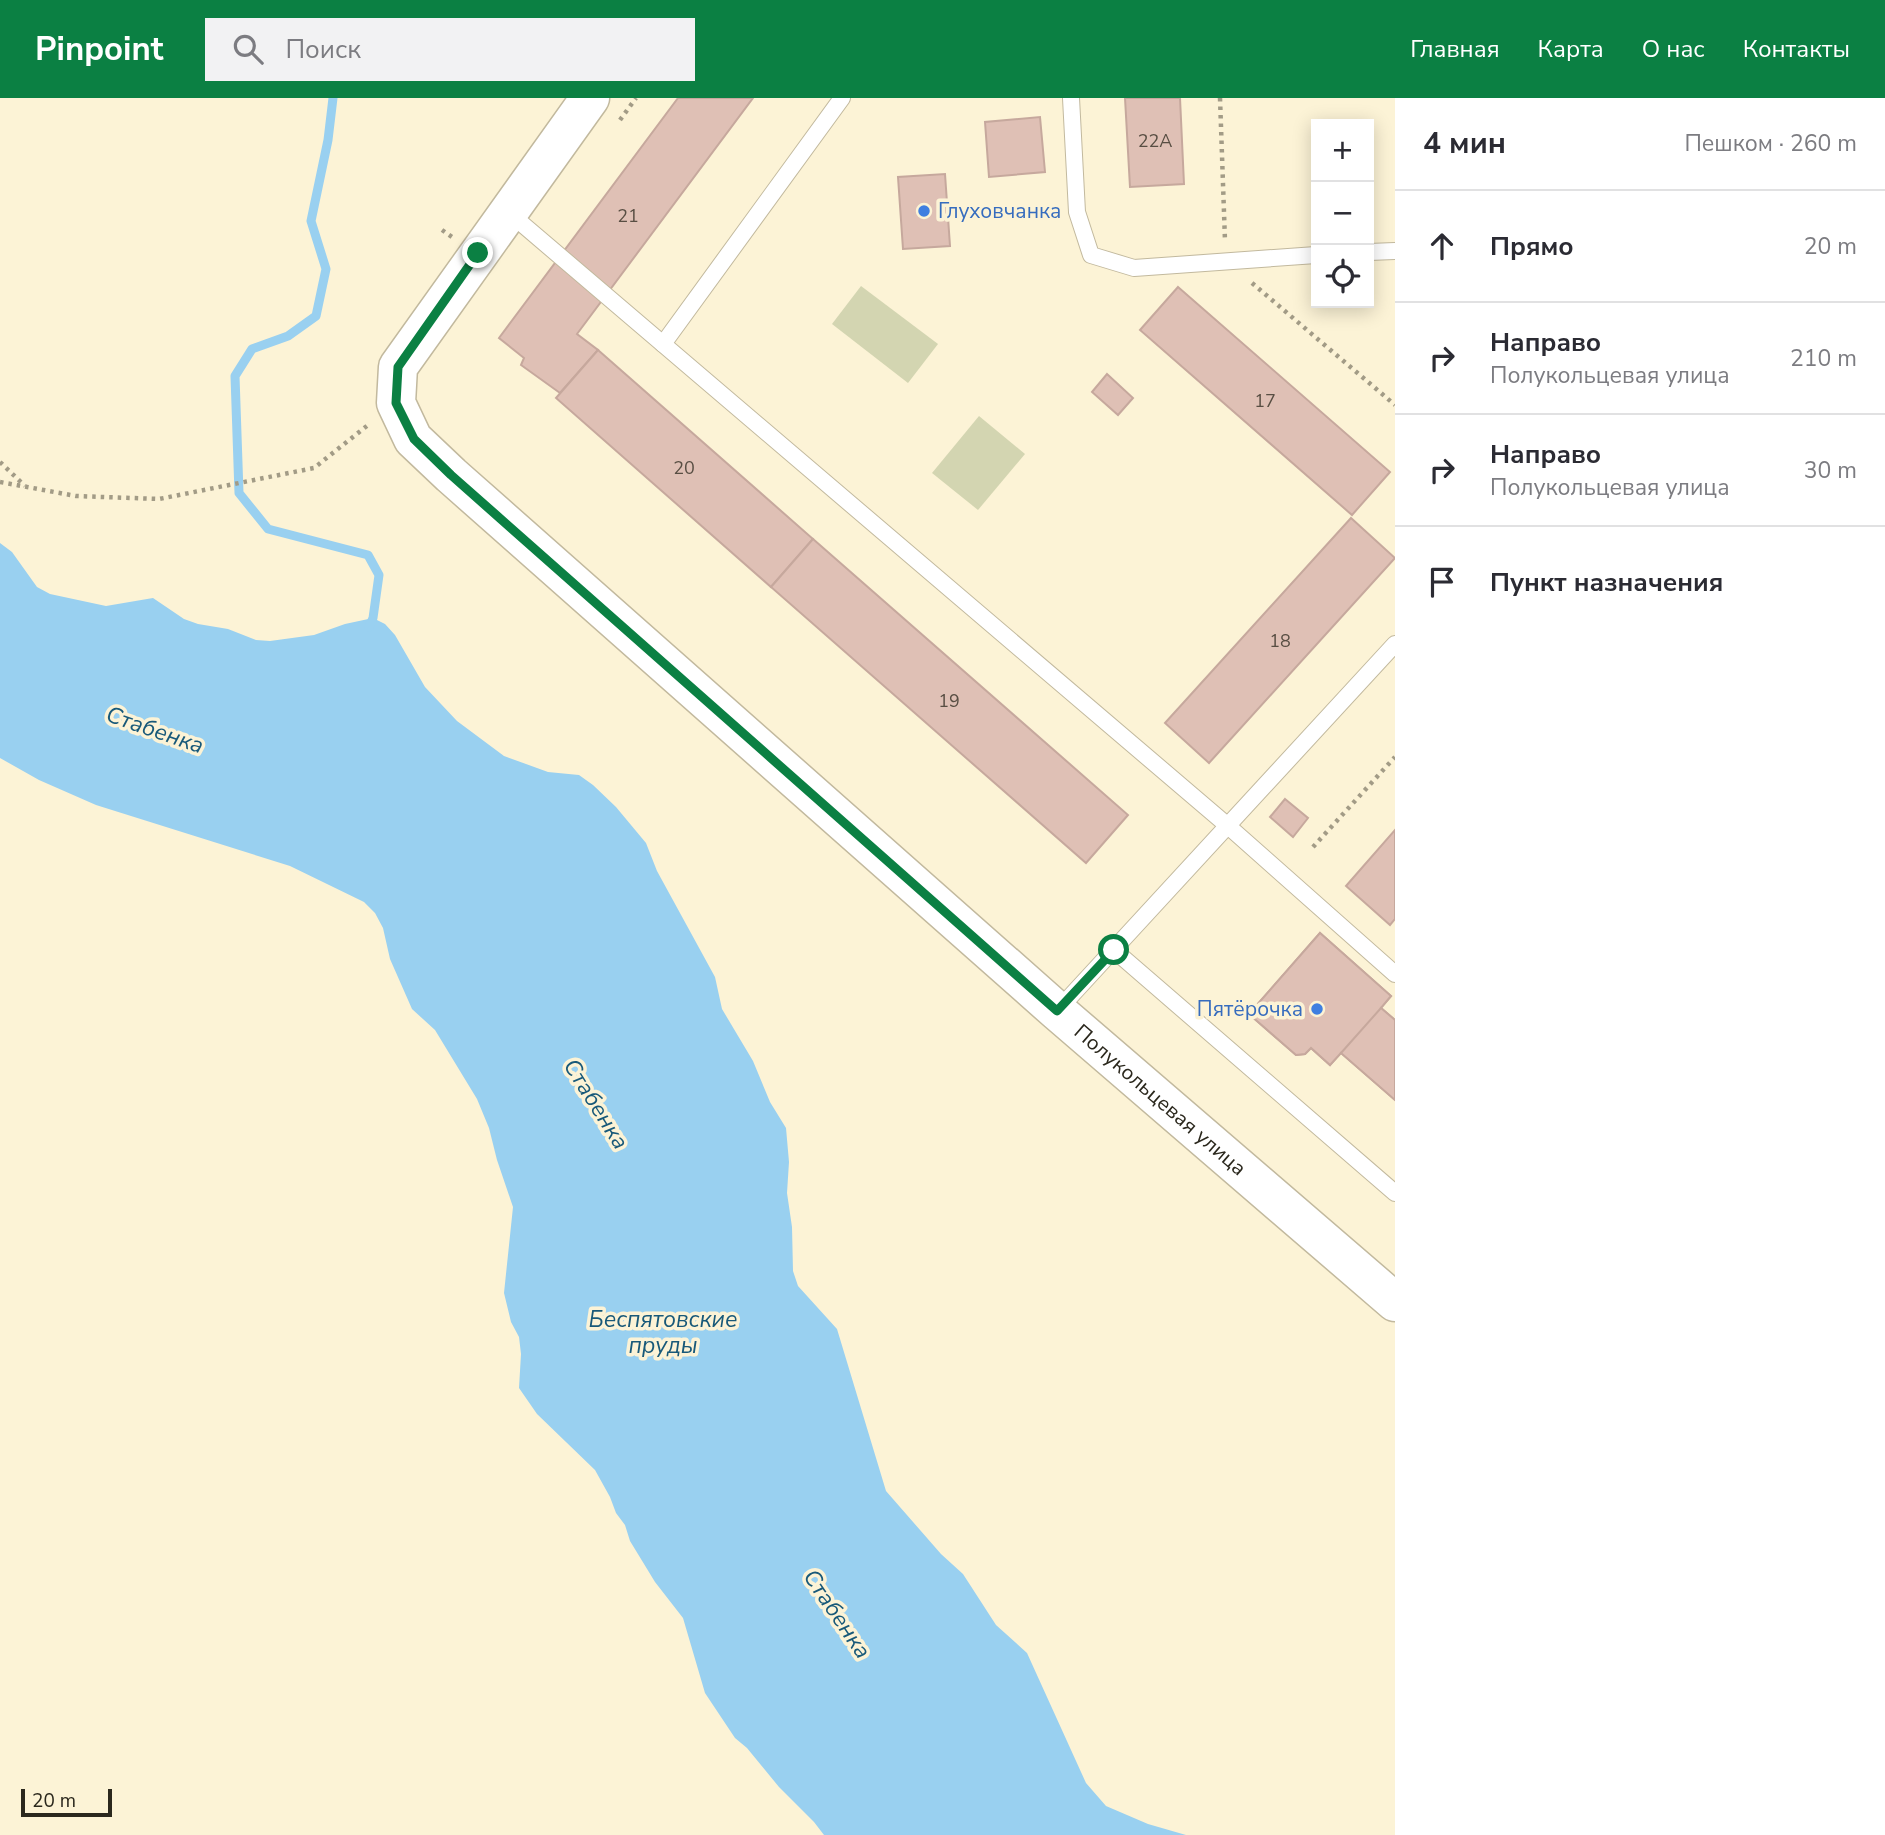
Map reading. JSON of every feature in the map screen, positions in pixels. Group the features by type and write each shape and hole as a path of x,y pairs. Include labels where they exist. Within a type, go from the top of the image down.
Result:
{"main road":[{"name":"Полукольцевая улица","path":"590,98 398,367 396,403 414,439 451,475 1057,1011 1395,1302"}],"lane":[{"path":"663,344 842,98"},
{"path":"1071,98 1077,212 1091,255 1134,268 1311,256"},
{"path":"507,211 1228,826 1395,974"},
{"path":"1374,252 1395,251"},
{"path":"1057,1011 1395,644"},
{"path":"1114,950 1395,1193"}],"path":[{"path":"1220,98 1226,261 1395,405"},
{"path":"0,482 76,496 159,499 314,468 396,403"},
{"path":"0,462 26,487"},
{"path":"1313,847 1395,757"}],"green space":[{"path":"861,286 938,344 908,383 832,324"},
{"path":"979,416 1025,454 978,510 932,473"}],"water":[{"name":"Беспятовские пруды","path":"0,543 12,552 37,587 50,594 106,606 153,598 184,619 228,629 256,640 270,641 314,635 373,618 385,624 395,635 425,687 457,721 504,756 548,772 579,775 616,807 646,843 657,871 715,977 722,1009 753,1061 770,1102 786,1128 789,1162 787,1193 792,1227 793,1271 798,1286 837,1329 886,1491 941,1554 963,1574 996,1625 1027,1653 1086,1783 1106,1806 1148,1824 1186,1835 824,1835 779,1787 747,1748 735,1738 705,1693 683,1618 655,1582 630,1541 625,1525 616,1513 595,1470 537,1414 519,1388 519,1337 511,1322 504,1293 513,1207 489,1128 477,1099 435,1030 412,1009 390,959 383,928 375,913 364,902 290,866 96,805 39,780 0,758"}],"building":[{"path":"678,98 753,98 577,334 598,350 560,393 521,365 524,358 499,338"},
{"path":"1125,98 1180,98 1184,184 1130,187"},
{"path":"1040,117 1045,172 989,177 985,122"},
{"path":"945,174 950,246 903,249 898,177"},
{"path":"1178,287 1390,472 1352,515 1140,330"},
{"path":"598,350 813,539 771,587 556,398"},
{"path":"1107,374 1133,398 1118,415 1092,392"},
{"path":"1351,518 1395,558 1209,763 1165,723"},
{"path":"813,539 1128,815 1086,863 771,587"},
{"path":"1285,799 1308,818 1293,837 1270,817"},
{"path":"1395,830 1395,919 1390,925 1346,886"},
{"path":"1320,933 1391,996 1330,1065 1311,1048 1305,1054 1296,1055 1249,1014"},
{"path":"1320,933 1391,996 1381,1008 1395,1020 1395,1100 1341,1053 1330,1065 1311,1048 1305,1054 1296,1055 1249,1014"},
{"path":"1381,1008 1395,1020 1395,1100 1341,1053"}],"waterway":[{"path":"333,98 328,140 311,221 326,269 316,316 288,336 252,349 235,376 239,493 268,529 368,555 379,575 373,618 369,627"}],"place":[{"name":"Глуховчанка","path":"924,211"},
{"name":"Пятёрочка","path":"1317,1009"}],"route":[{"path":"478,253 398,367 396,403 414,439 451,475 1057,1011 1114,950"}],"water label":[{"name":"Стабенка","path":"155,730"},
{"name":"Стабенка","path":"596,1104"},
{"name":"Стабенка","path":"837,1614"}]}
